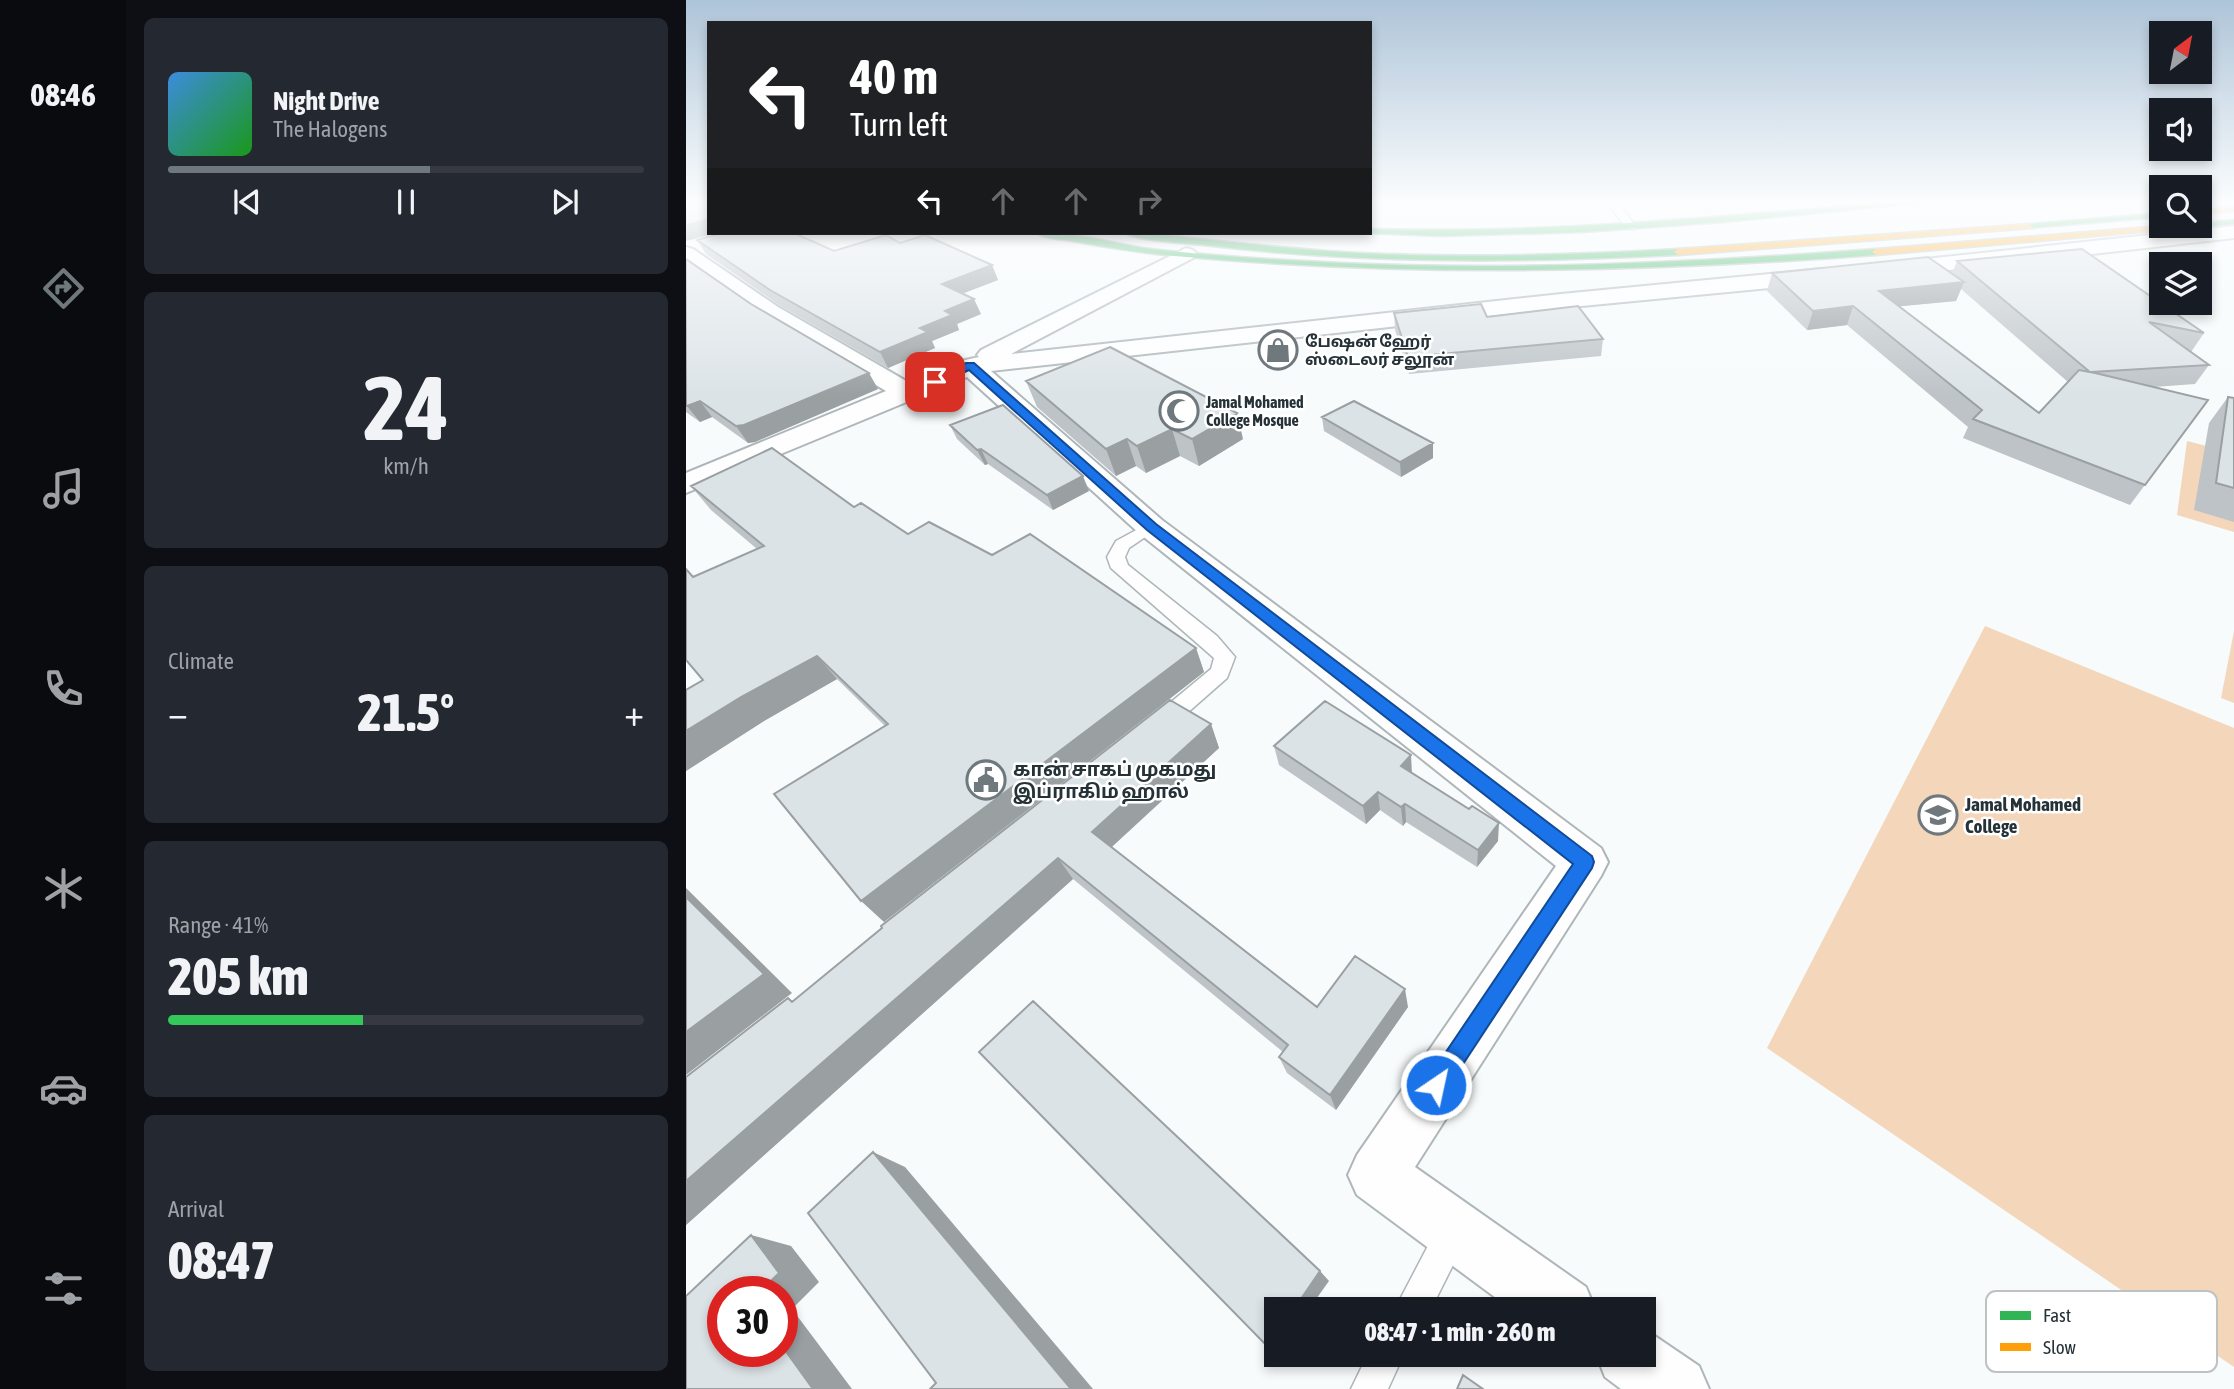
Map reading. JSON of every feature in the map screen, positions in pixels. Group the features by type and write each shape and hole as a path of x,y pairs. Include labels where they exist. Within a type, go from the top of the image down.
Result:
{"main road":[{"path":"1633,266 1680,266"}],"street":[{"path":"705,266 770,312 908,393"},
{"path":"691,475 908,393 970,366 1163,266"},
{"path":"970,366 1666,291 1932,266"},
{"path":"1649,267 1666,291"},
{"path":"970,366 1151,527 1585,862 1377,1175 1547,1297"},
{"path":"1646,1367 1676,1389"}],"lane":[{"path":"1146,735 1220,673 1225,656 1120,568 1116,556 1122,545 1151,527"},
{"path":"1419,1297 1455,1230"},
{"path":"1368,1389 1380,1367"}],"shaded area":[{"path":"2187,441 2234,453 2234,532 2177,515"},
{"path":"1985,626 2234,728 2234,1367 2217,1355 2217,1291 2123,1291 1767,1048"},
{"path":"2234,631 2234,703 2221,698"}],"building":[{"path":"686,266 696,266 751,304 869,373 744,425 736,426 700,401 686,405"},
{"path":"735,266 990,266 942,284 974,299 945,311 952,315 920,328 928,332 880,352 770,290"},
{"path":"1842,266 1941,266 1964,282 1879,291 2039,413 2079,370 2090,372 1963,266 2106,266 2149,295 2149,315 2178,315 2204,333 2149,322 2209,365 2091,372 2208,400 2145,485 1973,419 1982,410 1853,306 1813,311 1772,273"},
{"path":"1481,304 1487,317 1578,306 1603,339 1408,357 1394,313"},
{"path":"1110,347 1237,413 1192,439 1172,429 1137,446 1127,439 1106,449 1026,381"},
{"path":"2228,397 2234,398 2234,488 2216,483"},
{"path":"1354,401 1433,443 1400,462 1322,417"},
{"path":"1003,405 1083,476 1047,495 981,449 977,450 950,425"},
{"path":"772,448 854,507 861,503 908,534 929,522 992,555 1030,534 1196,648 861,901 774,794 888,724 817,656 741,697 686,731 686,690 703,680 686,660 686,569 693,577 764,546 691,486"},
{"path":"1170,700 1211,724 1092,832 1317,1007 1355,956 1405,989 1330,1095 1279,1057 1288,1045 1058,858 686,1181 686,1077 788,998 792,1002 882,928 881,926"},
{"path":"1325,701 1411,755 1401,766 1469,809 1472,806 1499,823 1478,850 1405,804 1401,807 1378,792 1363,806 1274,746"},
{"path":"686,897 764,974 686,1032"},
{"path":"1033,1001 1320,1271 1302,1297 1264,1297 1264,1343 979,1052"},
{"path":"873,1152 1071,1389 930,1389 936,1383 808,1213"},
{"path":"751,1235 779,1273 776,1276 707,1276"},
{"path":"707,1276 707,1367 797,1367 813,1389 686,1389 686,1296"},
{"path":"1463,1375 1483,1389 1457,1389"}],"traffic: fast":[{"path":"1340,266 1521,269 1645,266"}],"place":[{"name":"பேஷன் ஹேர் ஸ்டைலர் சலூன்","path":"1278,350"},
{"name":"Jamal Mohamed College Mosque","path":"1179,411"},
{"name":"கான் சாகப் முகமது இப்ராகிம் ஹால்","path":"986,780"},
{"name":"Jamal Mohamed College","path":"1938,815"}],"route":[{"path":"935,382 970,366 1151,527 1585,862 1436,1085"}]}
